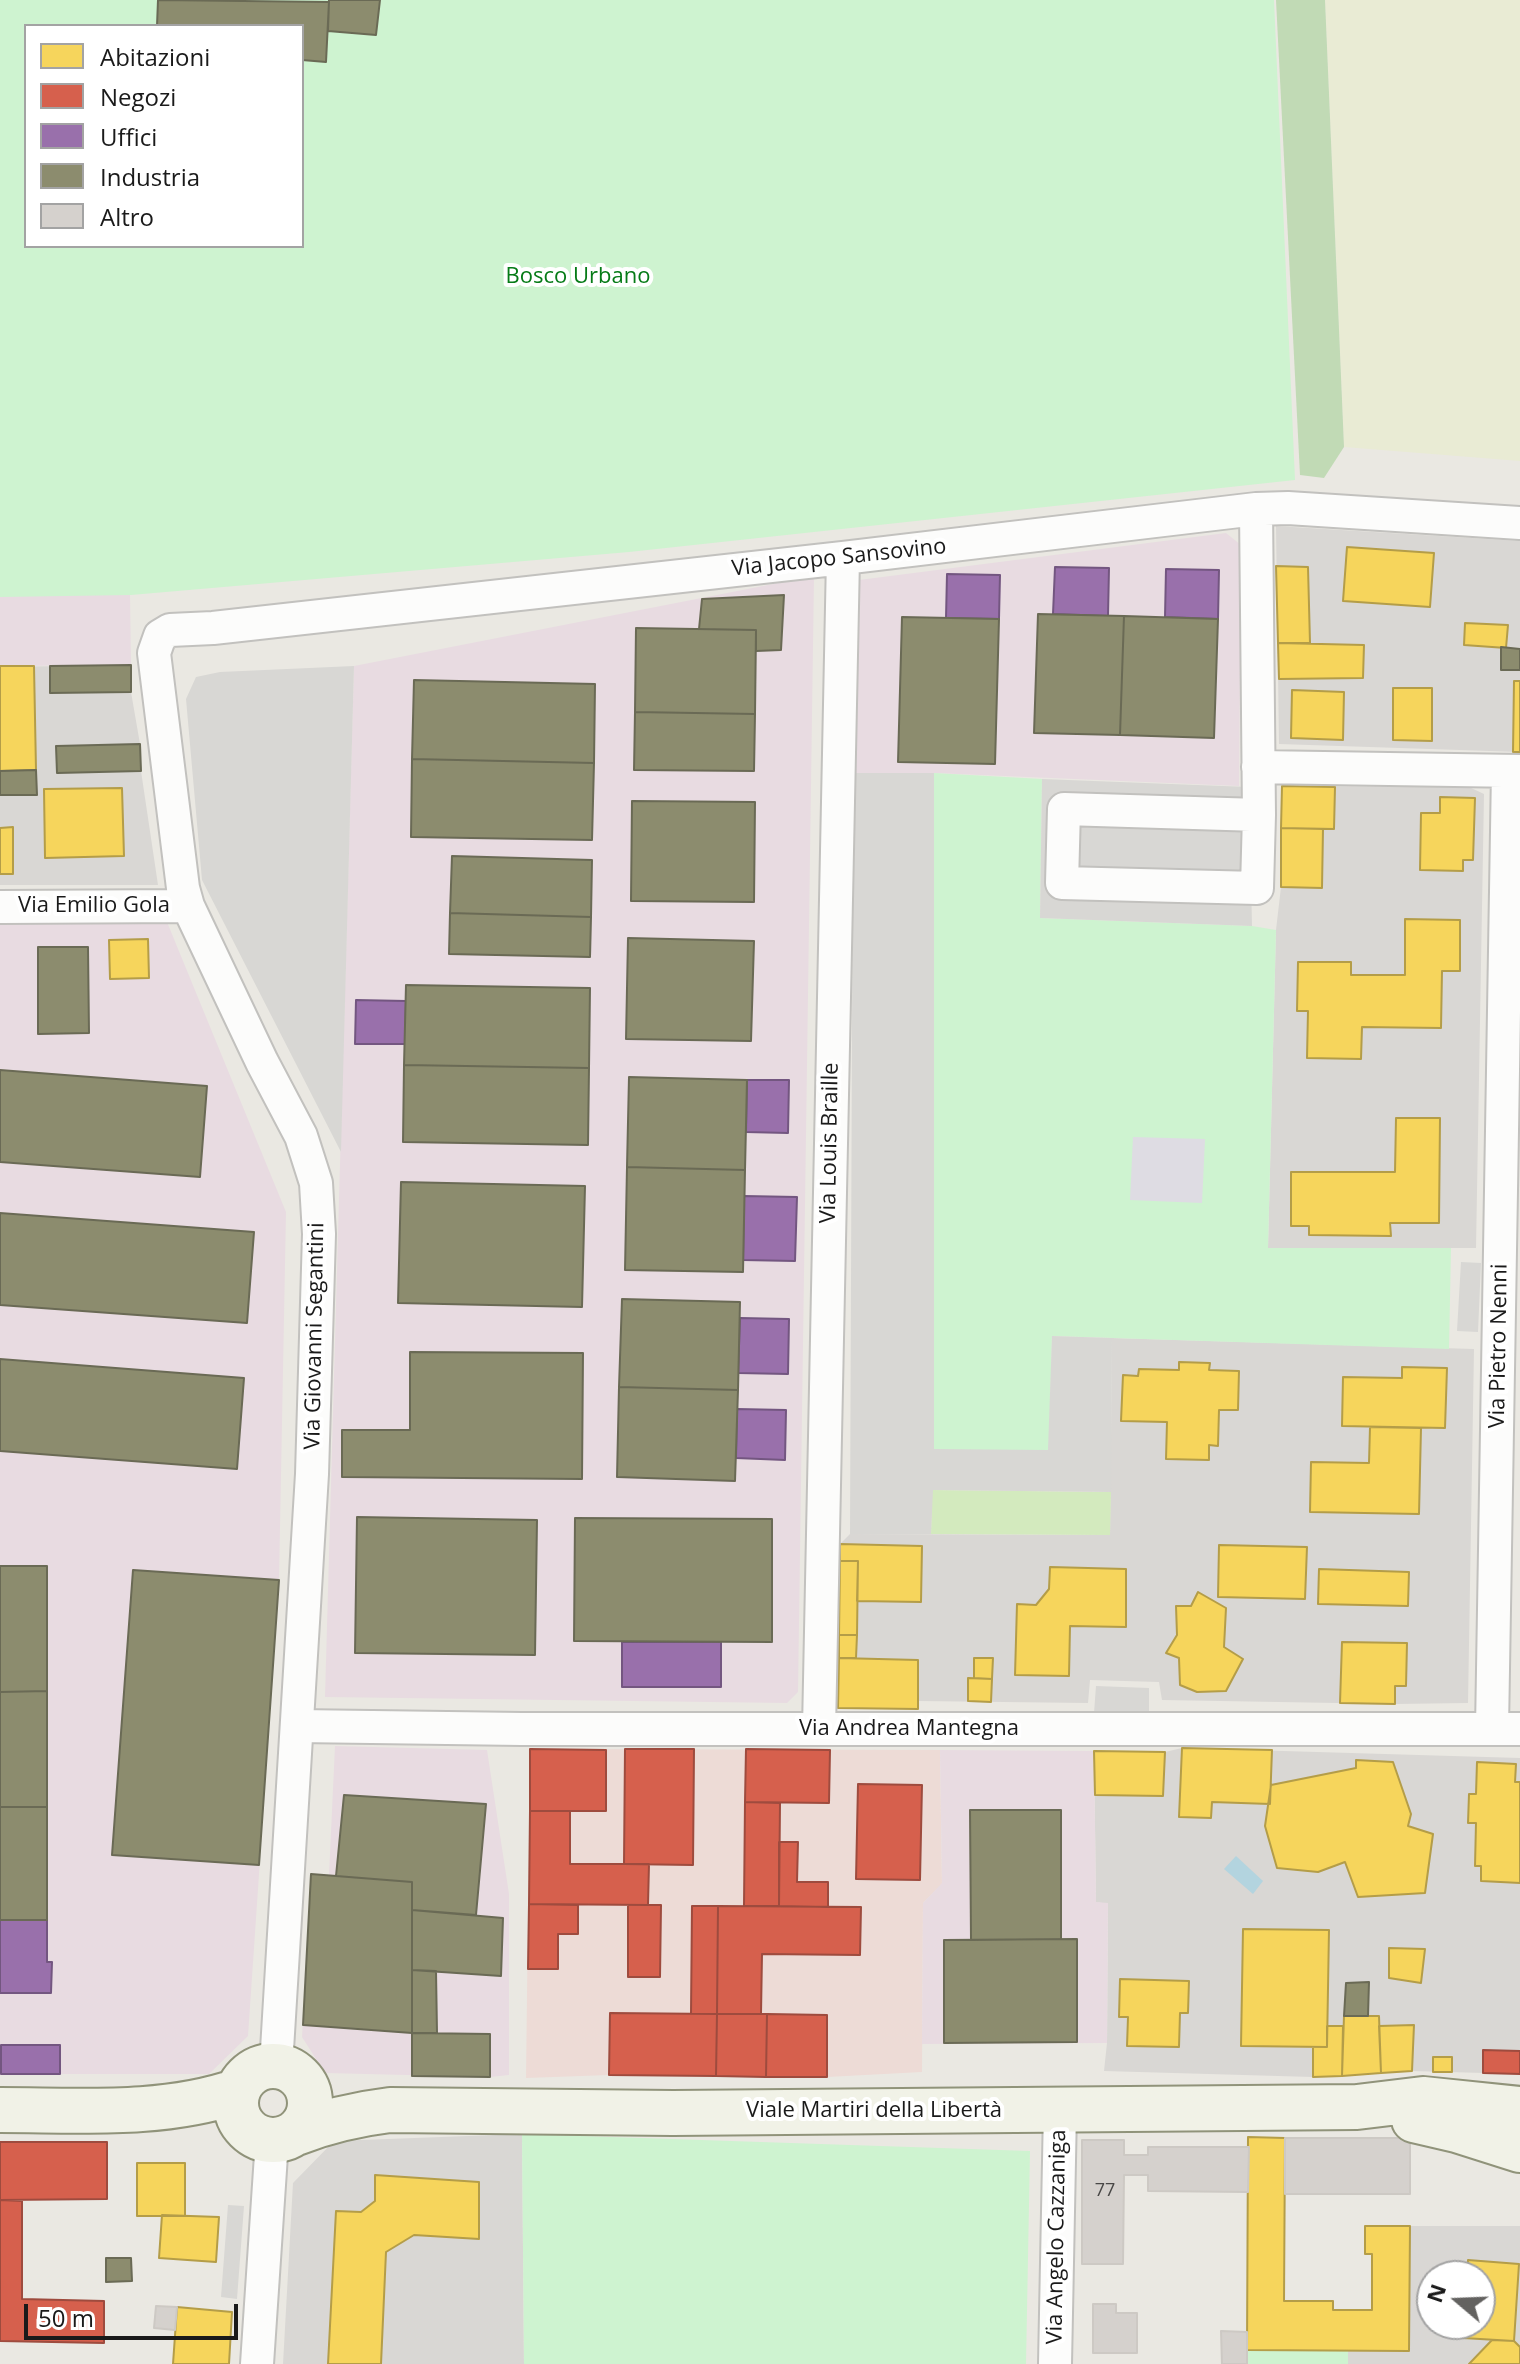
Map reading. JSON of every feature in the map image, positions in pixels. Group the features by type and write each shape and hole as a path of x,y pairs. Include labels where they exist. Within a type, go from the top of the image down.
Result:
{"street":[{"name":"Via Jacopo Sansovino","path":"160,636 170,630 213,628 843,558 1256,509 1288,508 1520,523"},
{"path":"1256,509 1259,815 1257,888 1062,883 1064,809 1259,815"},
{"name":"Via Louis Braille","path":"819,1729 843,558"},
{"name":"Via Giovanni Segantini","path":"160,636 154,653 181,872 188,906 301,1136 316,1183 319,1234 312,1458 297,1726 291,2076"},
{"path":"1258,767 1514,771"},
{"name":"Via Pietro Nenni","path":"1506,1729 1514,771"},
{"name":"Via Emilio Gola","path":"0,907 188,906"},
{"name":"Via Andrea Mantegna","path":"297,1726 522,1729 1506,1729"},
{"name":"Viale Martiri della Libertà","path":"263,2123 251,2073 263,2067 291,2076 329,2095 390,2110"},
{"path":"257,2364 263,2123 305,2123 310,2111 310,2099 291,2076"},
{"name":"Viale Martiri della Libertà","path":"0,2110 157,2109 196,2103 263,2123 339,2118 390,2110 673,2113 1357,2107 1423,2099 1520,2109"},
{"name":"Viale Martiri della Libertà","path":"1357,2107 1457,2130 1520,2150"},
{"name":"Via Angelo Cazzaniga","path":"1055,2364 1060,2110"}],"shaded area":[{"path":"1276,526 1520,541 1520,752 1279,744"},
{"path":"1226,533 1241,545 1239,786 934,773 853,773 859,580"},
{"path":"814,576 798,1692 787,1703 325,1697 354,666"},
{"path":"130,594 131,665 0,666 0,596"},
{"path":"131,665 131,692 158,885 0,885 0,667"},
{"path":"354,666 341,1152 202,880 186,699 196,677 220,672"},
{"path":"853,773 934,773 934,1449 1048,1450 1052,1336 1112,1338 1111,1492 933,1490 931,1534 850,1534"},
{"path":"1042,779 1249,787 1252,926 1040,918"},
{"path":"1282,786 1469,787 1484,794 1476,1248 1268,1248"},
{"path":"167,922 286,1212 279,1580 248,2036 209,2074 0,2074 0,924"},
{"path":"1133,1137 1205,1139 1202,1203 1130,1200"},
{"path":"1461,1262 1481,1263 1478,1332 1457,1331"},
{"path":"1112,1338 1474,1349 1468,1703 1162,1700 1159,1682 1090,1680 1088,1703 918,1701 918,1709 838,1708 840,1544 850,1534 1110,1535"},
{"path":"1096,1686 1149,1688 1149,1716 1094,1713"},
{"path":"335,1746 487,1750 509,1894 509,2075 325,2073 302,2037 311,1874 329,1875"},
{"path":"1182,1748 1520,1758 1520,2074 1412,2071 1313,2077 1104,2071 1108,1904 1096,1902 1094,1751 1165,1752"},
{"path":"530,1749 940,1750 942,1884 923,1903 922,2072 827,2077 609,2075 526,2078"},
{"path":"940,1750 1094,1751 1096,1902 1108,1903 1107,2043 922,2044 923,1903 942,1883"},
{"path":"522,2134 524,2364 283,2364 293,2183 334,2141"},
{"path":"228,2205 244,2206 237,2299 221,2297"},
{"path":"1410,2226 1520,2226 1520,2364 1348,2364 1348,2351 1409,2351"}],"green space":[{"name":"Bosco Urbano","path":"0,0 1274,0 1295,480 629,552 131,595 0,597"},
{"path":"1276,0 1325,0 1344,447 1324,478 1300,475"},
{"path":"1325,0 1520,0 1520,461 1344,447"},
{"path":"934,773 1042,779 1040,918 1252,926 1276,930 1268,1248 1451,1248 1449,1349 1052,1336 1049,1450 934,1450"},
{"path":"932,1490 1111,1492 1110,1535 931,1534"},
{"path":"522,2134 1030,2151 1026,2364 524,2364"},
{"path":"1247,2350 1348,2351 1348,2364 1247,2364"}],"water":[{"path":"1236,1856 1263,1881 1253,1894 1224,1869"}],"building: Abitazioni":[{"path":"1347,547 1434,553 1430,607 1343,601"},
{"path":"1276,566 1308,567 1310,643 1278,643"},
{"path":"1465,623 1508,625 1506,648 1464,645"},
{"path":"1278,643 1364,645 1363,678 1279,679"},
{"path":"0,666 34,666 36,770 0,771"},
{"path":"1514,681 1520,681 1520,752 1513,752"},
{"path":"1393,688 1432,688 1432,741 1393,740"},
{"path":"1292,690 1344,692 1343,740 1291,738"},
{"path":"1282,786 1335,787 1334,829 1281,828"},
{"path":"122,788 124,856 45,858 44,789"},
{"path":"1440,797 1475,798 1473,860 1463,860 1463,871 1420,870 1421,813 1440,813"},
{"path":"13,827 13,874 0,874 0,828"},
{"path":"1281,828 1323,829 1322,888 1281,887"},
{"path":"1405,919 1460,920 1460,971 1442,971 1441,1028 1362,1027 1361,1059 1307,1058 1308,1011 1297,1011 1298,962 1351,962 1351,975 1405,975"},
{"path":"148,939 149,978 110,979 109,940"},
{"path":"1396,1118 1440,1118 1439,1223 1390,1223 1391,1236 1309,1235 1309,1226 1291,1226 1291,1172 1395,1172"},
{"path":"1179,1362 1210,1363 1209,1370 1239,1371 1238,1410 1219,1410 1218,1446 1209,1445 1209,1460 1166,1459 1167,1422 1121,1421 1123,1375 1138,1376 1139,1369 1179,1370"},
{"path":"1402,1367 1447,1368 1445,1428 1342,1426 1343,1377 1402,1378"},
{"path":"1370,1427 1421,1428 1419,1514 1310,1512 1311,1462 1369,1463"},
{"path":"840,1544 922,1546 921,1602 857,1601 858,1561 840,1561"},
{"path":"1219,1545 1307,1547 1305,1599 1218,1597"},
{"path":"840,1561 858,1561 857,1635 839,1635"},
{"path":"1050,1567 1126,1569 1126,1627 1070,1626 1069,1676 1015,1675 1017,1604 1036,1605 1049,1589"},
{"path":"1319,1569 1409,1572 1408,1606 1318,1604"},
{"path":"1198,1592 1226,1608 1224,1647 1243,1659 1226,1691 1197,1692 1180,1685 1179,1658 1166,1653 1177,1635 1176,1606 1191,1606"},
{"path":"839,1635 857,1635 856,1658 839,1658"},
{"path":"1342,1642 1407,1643 1406,1686 1395,1686 1395,1704 1340,1703"},
{"path":"839,1658 918,1660 918,1709 838,1708"},
{"path":"974,1658 993,1658 992,1679 974,1678"},
{"path":"968,1678 992,1679 991,1702 968,1701"},
{"path":"1182,1748 1272,1750 1270,1804 1212,1802 1211,1818 1179,1817"},
{"path":"1094,1751 1165,1752 1163,1796 1095,1795"},
{"path":"1356,1760 1393,1762 1411,1814 1408,1826 1433,1834 1425,1893 1358,1897 1345,1862 1318,1872 1277,1868 1265,1826 1271,1785 1356,1768"},
{"path":"1477,1762 1516,1764 1515,1782 1520,1782 1520,1883 1481,1881 1481,1866 1475,1866 1476,1823 1468,1823 1469,1794 1476,1794"},
{"path":"1243,1929 1329,1930 1327,2047 1241,2046"},
{"path":"1389,1948 1425,1949 1421,1983 1389,1978"},
{"path":"1120,1979 1189,1981 1188,2013 1180,2013 1179,2047 1127,2046 1128,2017 1119,2017"},
{"path":"1344,2016 1379,2016 1381,2073 1342,2076"},
{"path":"1414,2025 1412,2071 1381,2073 1379,2026"},
{"path":"1327,2026 1343,2026 1342,2076 1313,2077 1313,2047 1327,2047"},
{"path":"1433,2057 1452,2057 1452,2072 1433,2072"},
{"path":"1248,2137 1285,2138 1284,2301 1333,2301 1333,2310 1372,2310 1372,2254 1365,2254 1365,2226 1410,2226 1409,2351 1247,2350"},
{"path":"137,2163 185,2163 185,2216 137,2216"},
{"path":"375,2175 479,2182 479,2239 414,2235 386,2252 381,2364 328,2364 336,2211 361,2212 375,2201"},
{"path":"162,2215 219,2217 216,2262 159,2258"},
{"path":"1496,2262 1519,2264 1514,2341 1496,2340"},
{"path":"177,2307 232,2312 229,2364 173,2364"},
{"path":"1492,2340 1514,2341 1520,2347 1520,2364 1469,2364"}],"building: Negozi":[{"path":"530,1749 606,1750 606,1811 530,1811"},
{"path":"625,1749 694,1749 693,1865 624,1864"},
{"path":"746,1749 830,1750 829,1803 745,1802"},
{"path":"858,1784 922,1785 920,1880 856,1879"},
{"path":"745,1802 780,1803 779,1906 744,1906"},
{"path":"530,1811 570,1811 570,1864 649,1864 648,1905 529,1904"},
{"path":"779,1842 798,1842 797,1882 828,1882 828,1907 779,1906"},
{"path":"529,1904 578,1905 578,1934 558,1934 558,1969 528,1969"},
{"path":"628,1905 661,1905 660,1977 628,1977"},
{"path":"692,1906 718,1906 717,2014 691,2014"},
{"path":"718,1906 861,1907 860,1955 762,1954 761,2014 717,2014"},
{"path":"610,2013 717,2014 716,2076 609,2075"},
{"path":"717,2014 767,2014 766,2077 716,2076"},
{"path":"767,2014 827,2015 827,2077 766,2077"},
{"path":"1483,2050 1520,2051 1520,2074 1483,2073"},
{"path":"0,2142 107,2142 107,2199 0,2200"},
{"path":"0,2200 22,2201 22,2299 104,2301 104,2343 0,2341"}],"building: Uffici":[{"path":"1055,567 1109,568 1108,616 1053,614"},
{"path":"1166,569 1219,570 1218,619 1165,617"},
{"path":"947,574 1000,575 999,619 946,618"},
{"path":"356,1000 406,1001 405,1044 355,1044"},
{"path":"747,1080 789,1080 788,1133 746,1132"},
{"path":"744,1196 797,1197 795,1261 743,1260"},
{"path":"740,1318 789,1319 788,1374 738,1373"},
{"path":"737,1409 786,1410 785,1460 736,1458"},
{"path":"622,1642 721,1642 721,1687 622,1687"},
{"path":"0,1920 47,1920 47,1962 52,1962 51,1993 0,1993"},
{"path":"1,2045 60,2045 60,2074 1,2074"}],"building: Industria":[{"path":"158,0 329,2 326,62 304,60 304,24 157,24"},
{"path":"329,0 380,0 376,35 328,31"},
{"path":"784,595 781,650 756,651 756,630 699,629 702,599"},
{"path":"1038,614 1124,616 1120,735 1034,733"},
{"path":"1124,616 1218,619 1214,738 1120,735"},
{"path":"902,617 999,619 995,764 898,762"},
{"path":"636,628 756,630 755,714 635,712"},
{"path":"1501,647 1520,649 1520,670 1501,670"},
{"path":"131,665 131,692 50,693 50,666"},
{"path":"414,680 595,684 594,763 412,759"},
{"path":"635,712 755,714 754,771 634,770"},
{"path":"140,744 141,771 57,773 56,746"},
{"path":"412,759 594,763 592,840 411,837"},
{"path":"36,770 37,795 0,795 0,771"},
{"path":"632,801 755,802 754,902 631,901"},
{"path":"452,856 592,860 591,917 450,913"},
{"path":"450,913 591,917 590,957 449,954"},
{"path":"628,938 754,941 751,1041 626,1039"},
{"path":"38,947 88,947 89,1033 38,1034"},
{"path":"406,985 590,988 589,1068 404,1065"},
{"path":"404,1065 589,1068 588,1145 403,1142"},
{"path":"0,1070 207,1086 200,1177 0,1162"},
{"path":"629,1077 747,1080 745,1170 627,1167"},
{"path":"627,1167 745,1170 743,1272 625,1270"},
{"path":"401,1182 585,1186 582,1307 398,1303"},
{"path":"0,1213 254,1232 247,1323 0,1305"},
{"path":"622,1299 740,1302 738,1390 619,1387"},
{"path":"410,1352 583,1353 582,1479 342,1477 342,1430 410,1430"},
{"path":"0,1359 244,1378 237,1469 0,1451"},
{"path":"619,1387 738,1390 735,1481 617,1477"},
{"path":"357,1517 537,1520 535,1655 355,1653"},
{"path":"575,1518 772,1519 772,1642 574,1641"},
{"path":"0,1566 47,1566 47,1691 0,1692"},
{"path":"133,1570 279,1580 259,1865 112,1855"},
{"path":"47,1691 47,1807 0,1807 0,1692"},
{"path":"344,1795 486,1804 476,1915 412,1910 412,1882 336,1876"},
{"path":"0,1807 47,1807 47,1920 0,1920"},
{"path":"970,1810 1061,1810 1061,1939 971,1940"},
{"path":"311,1874 412,1882 412,2033 303,2025"},
{"path":"412,1910 503,1918 501,1976 412,1970"},
{"path":"1077,1939 1077,2042 944,2043 944,1940"},
{"path":"412,1970 436,1971 437,2033 412,2033"},
{"path":"1369,1982 1368,2016 1344,2016 1346,1983"},
{"path":"412,2033 490,2034 490,2077 412,2076"},
{"path":"106,2258 131,2258 132,2281 106,2282"}],"building: Altro":[{"path":"1285,2138 1410,2138 1410,2194 1285,2194"},
{"path":"1082,2140 1124,2140 1124,2155 1148,2155 1148,2147 1249,2147 1248,2192 1148,2191 1148,2175 1124,2175 1123,2264 1082,2264"},
{"path":"1093,2304 1116,2304 1116,2313 1137,2313 1137,2353 1093,2353"},
{"path":"156,2306 177,2307 175,2330 154,2328"},
{"path":"1221,2331 1247,2332 1247,2364 1222,2364"}]}
